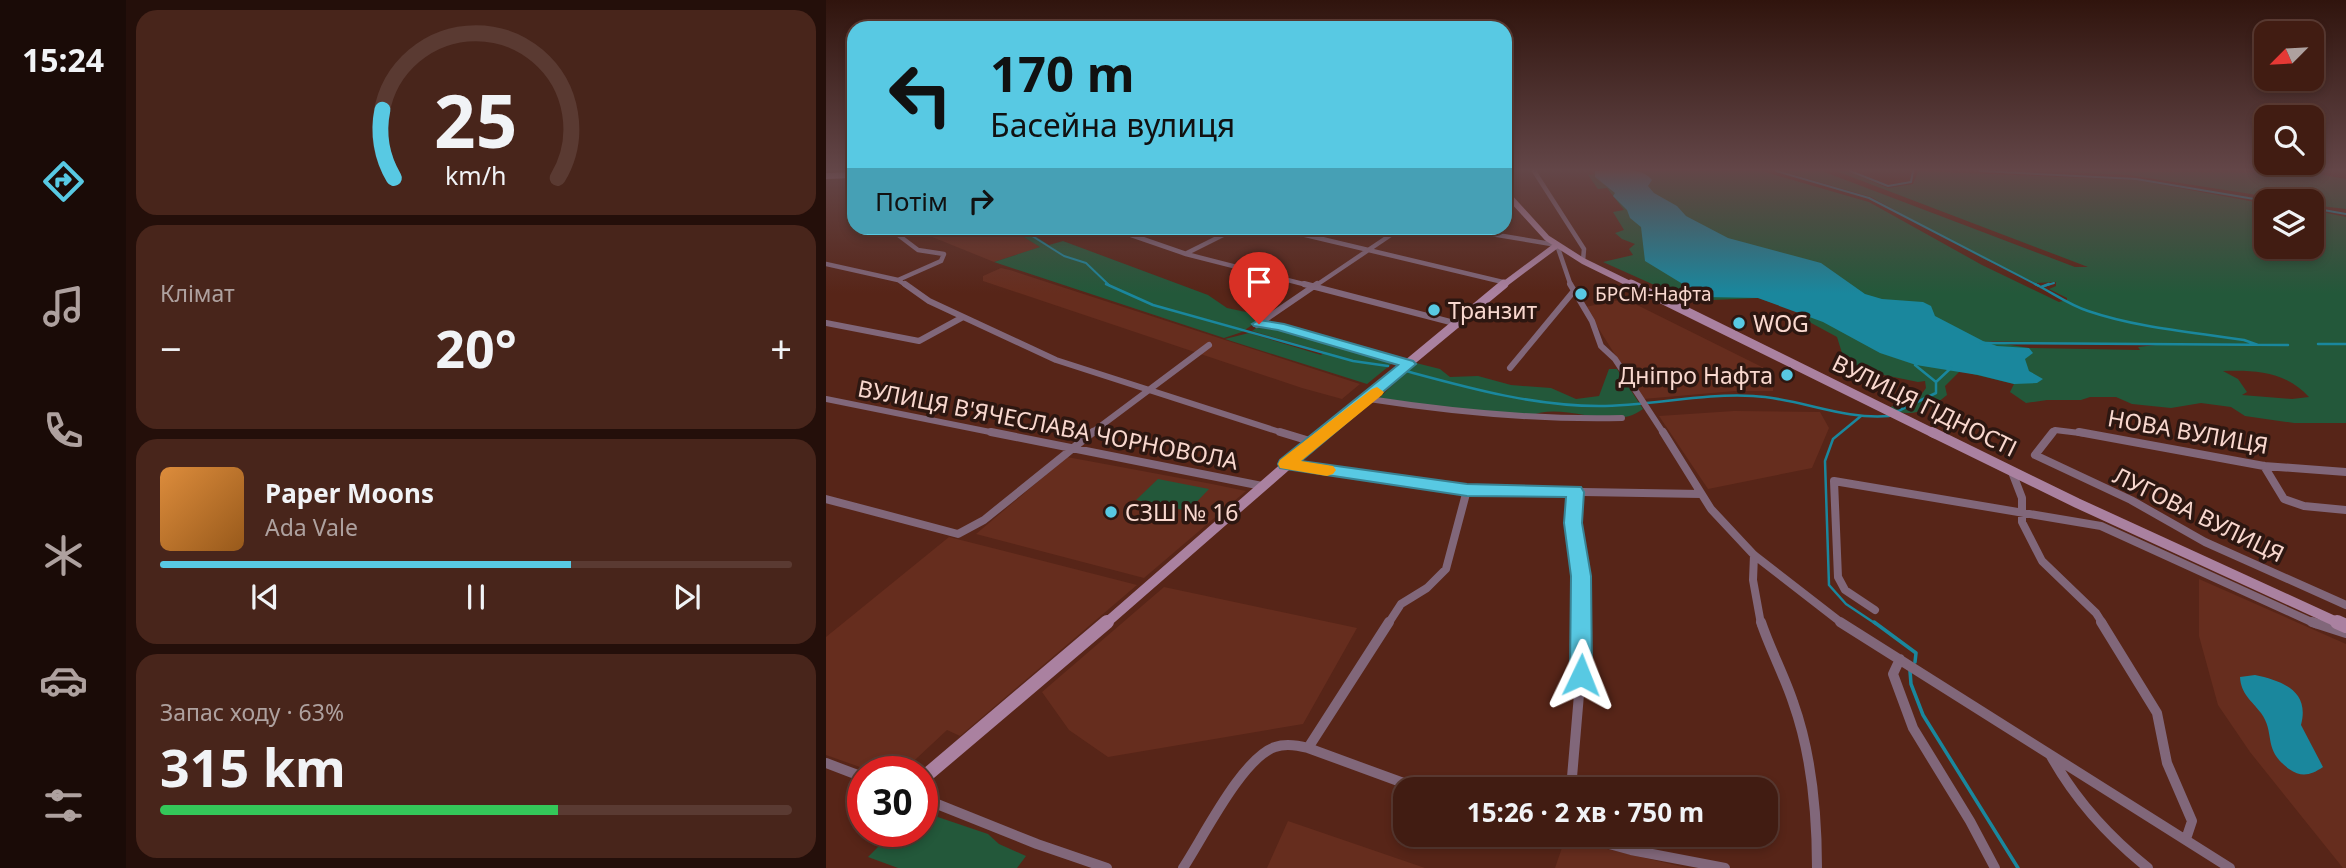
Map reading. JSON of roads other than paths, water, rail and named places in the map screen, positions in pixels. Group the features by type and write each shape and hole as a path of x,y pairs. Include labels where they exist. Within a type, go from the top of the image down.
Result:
{"main road":[{"name":"ВУЛИЦЯ ГІДНОСТІ","path":"1524,212 1557,246 1583,261 2011,471 2346,626"},
{"path":"938,765 1150,586 1286,464 1369,399 1539,256 1557,246"}],"street":[{"path":"1560,212 1584,249 1583,261"},
{"path":"898,235 918,250 943,254 941,261 898,280"},
{"path":"1131,235 1186,254 1458,324"},
{"path":"1186,254 1223,235"},
{"path":"1307,235 1508,283"},
{"path":"1390,235 1258,324 1279,327 1409,363"},
{"path":"1493,235 1557,246 1564,259 1573,292 1592,321 1601,346 1615,359 1642,399 1711,509 1754,555 1829,615 2230,868"},
{"path":"826,264 898,280 929,301 1056,360 1146,391 1314,442"},
{"path":"1510,368 1573,292"},
{"path":"826,323 919,341 963,317"},
{"path":"826,499 958,534 984,520 1072,448 1209,345"},
{"name":"ВУЛИЦЯ В'ЯЧЕСЛАВА ЧОРНОВОЛА","path":"826,399 1262,486"},
{"path":"1369,399 1492,416 1622,418"},
{"name":"НОВА ВУЛИЦЯ","path":"2035,455 2055,430 2063,429 2264,466 2346,472"},
{"name":"ЛУГОВА ВУЛИЦЯ","path":"2035,455 2131,500 2205,542 2346,605"},
{"path":"1286,464 1467,490 1701,494"},
{"path":"2264,466 2284,499 2304,506 2346,510"},
{"path":"2011,471 2022,498 2024,508 2020,513"},
{"path":"1875,610 1845,590 1838,577 1834,481 2101,526 2272,606 2334,631 2346,626"},
{"path":"1308,747 1401,604 1427,588 1446,569 1467,490"},
{"path":"1572,777 1583,647 1581,576 1573,523 1575,492"},
{"path":"2020,513 2042,561 2096,613 2157,713 2167,763 2192,821 2186,839"},
{"path":"1754,555 1753,589 1764,637 1800,724 1818,828 1817,868"},
{"path":"1908,664 1893,674 1913,728 1970,821 1995,868"},
{"path":"1184,868 1247,770 1271,748 1290,744 1308,747 1393,779"},
{"path":"2050,754 2067,788 2114,842 2148,868"},
{"path":"826,762 847,771"},
{"path":"938,805 1072,859 1107,868"},
{"path":"1620,847 1725,868"}],"water":[{"path":"1628,212 1682,212 1728,238 1821,263 1865,294 1882,299 1923,302 1931,306 1935,316 1983,341 1997,346 2029,348 2033,353 2025,359 2029,371 2043,379 2037,383 2014,384 1916,365 1880,353 1823,322 1758,298 1704,297 1645,261 1641,227 1630,218"},
{"path":"2255,675 2284,684 2298,696 2303,713 2301,725 2323,767 2310,774 2298,774 2275,755 2265,721 2244,692 2241,683 2240,677"}],"waterway":[{"path":"1895,212 2039,286"},
{"path":"2332,212 2346,214"},
{"path":"1031,235 1064,256 1086,263 1110,286"},
{"path":"2044,286 2054,283"},
{"path":"2035,284 2074,306 2107,317 2146,326 2244,340 2257,345"},
{"path":"2041,287 2049,284"},
{"path":"1110,286 1153,305 1353,361 1388,366"},
{"path":"1981,343 2257,345"},
{"path":"2318,344 2346,344"},
{"path":"2257,345 2288,345"},
{"path":"1915,365 1936,382"},
{"path":"1936,382 1951,368"},
{"path":"1406,371 1477,390 1550,403 1599,406 1714,396 1753,396 1854,415 1889,416"},
{"path":"1898,411 1936,393 1936,382"},
{"path":"1861,416 1833,439 1825,461 1829,585 1846,604 1876,624"},
{"path":"1874,622 1916,653 1915,662"},
{"path":"1910,671 1911,684 1923,715 2018,868"}],"place":[{"name":"БРСМ-Нафта","path":"1581,294"},
{"name":"Транзит","path":"1434,310"},
{"name":"WOG","path":"1739,323"},
{"name":"Дніпро Нафта","path":"1787,375"},
{"name":"СЗШ № 16","path":"1111,512"}]}
